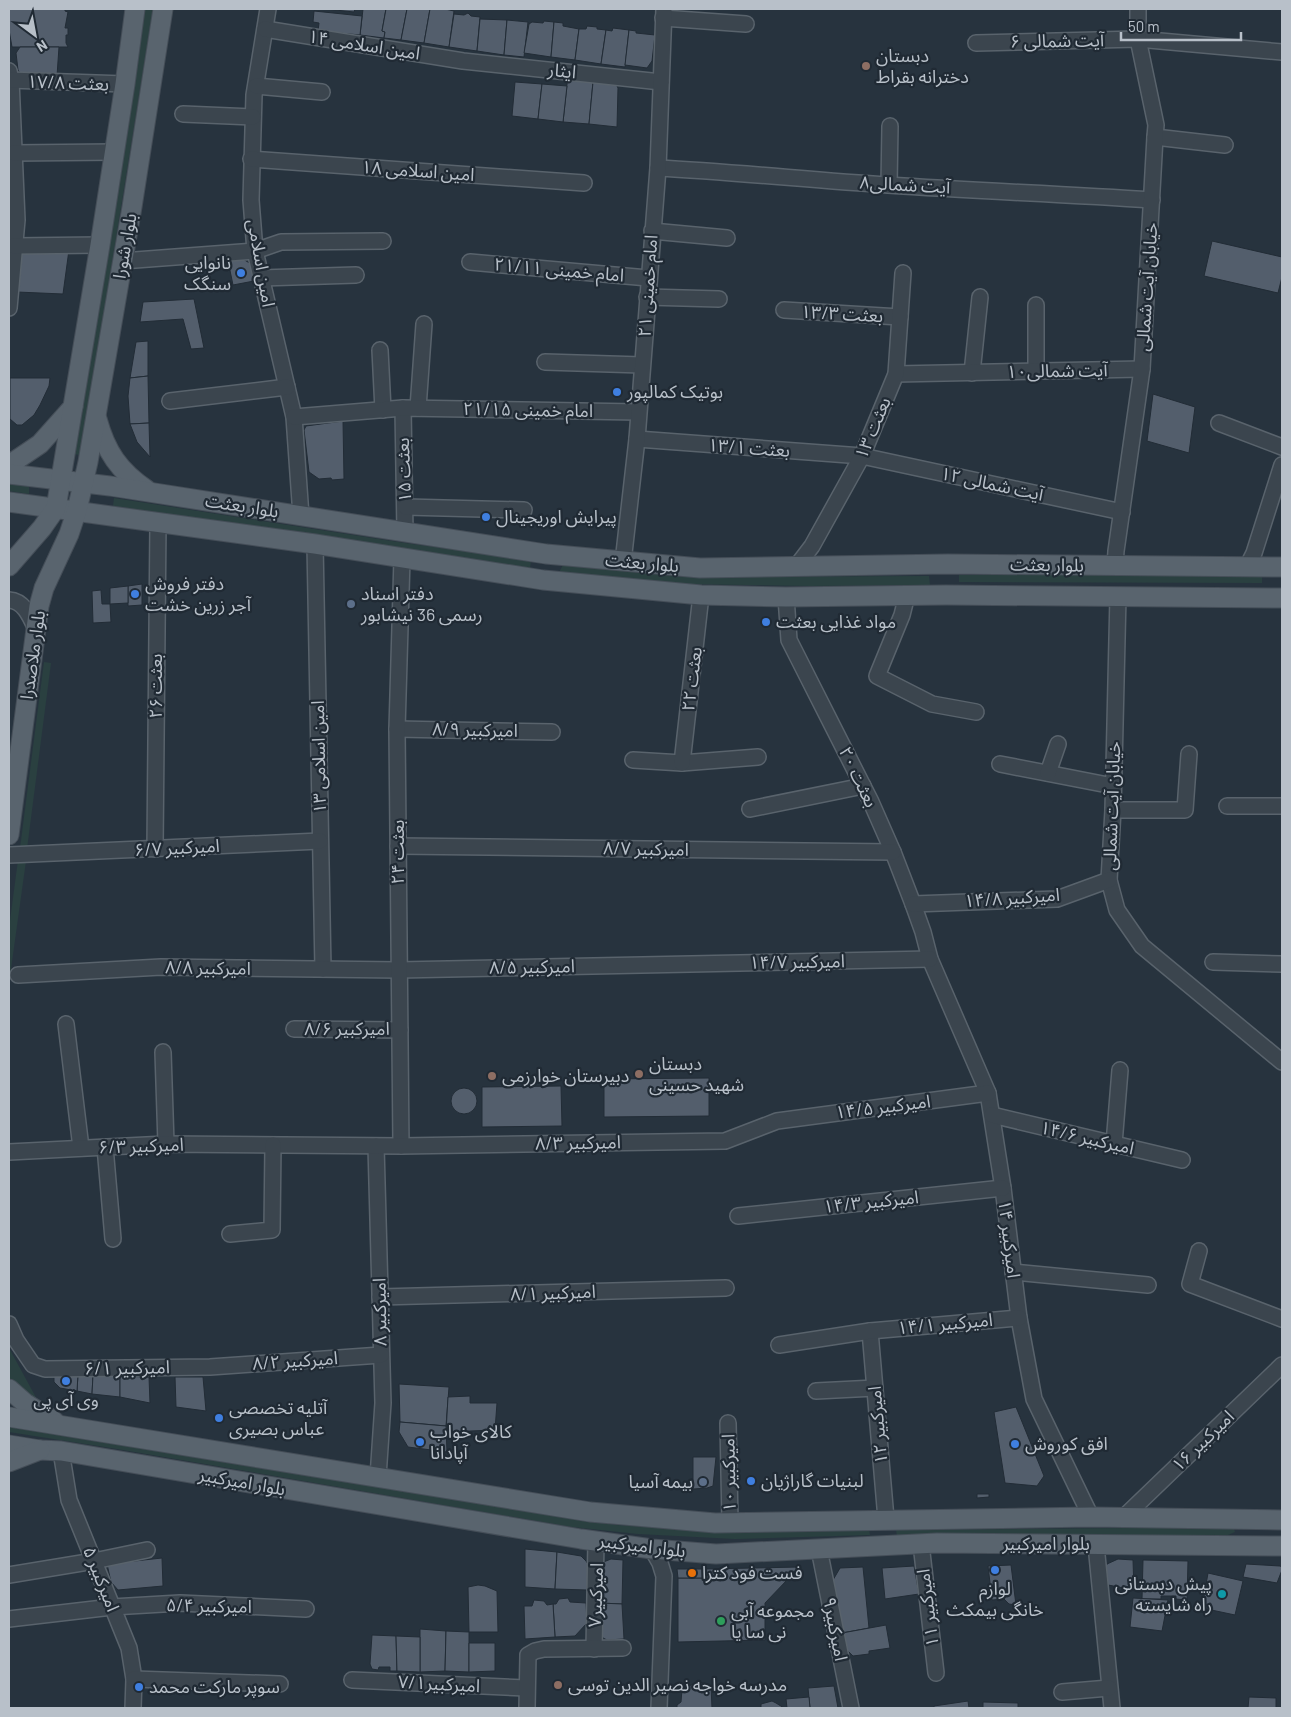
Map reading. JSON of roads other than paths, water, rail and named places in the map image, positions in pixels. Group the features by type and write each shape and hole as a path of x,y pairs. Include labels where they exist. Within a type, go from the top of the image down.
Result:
{"main road":[{"name":"بلوار شورا","path":"56,508 126,84 136,9"},
{"name":"بلوار شورا","path":"83,482 96,416 163,9"},
{"path":"9,465 30,452 49,436 74,406"},
{"path":"96,416 103,441 116,463 132,480 150,492"},
{"name":"بلوار بعثت","path":"9,474 83,482 546,554 700,568 948,564 1278,566"},
{"name":"بلوار ملاصدرا","path":"9,835 39,606 44,588 69,534 83,482"},
{"name":"بلوار بعثت","path":"9,502 77,510 158,531 315,544 588,585 701,596 786,597 946,594 1275,598"},
{"path":"9,566 42,528 56,508"},
{"path":"946,594 948,564"},
{"path":"1275,598 1278,566"},
{"path":"9,1389 25,1404 62,1425"},
{"name":"بلوار امیرکبیر","path":"9,1417 590,1512 715,1523 1091,1517 1280,1519"},
{"path":"165,1468 172,1443"},
{"name":"بلوار امیرکبیر","path":"9,1444 652,1549 716,1554 921,1544 1282,1546"},
{"path":"9,1462 40,1450"},
{"path":"1233,1546 1241,1542 1244,1534 1243,1525 1236,1519"}],"street":[{"name":"امین اسلامی","path":"268,9 253,117 250,200 255,251 294,418 301,516"},
{"name":"خیابان آیت شمالی","path":"1115,566 1142,369 1156,125 1138,39 1138,9"},
{"path":"664,14 746,24"},
{"name":"امام خمینی ۲۱","path":"623,562 637,439 658,168 664,14"},
{"name":"امین اسلامی ۱۴","path":"265,28 463,61"},
{"name":"آیت شمالی ۶","path":"976,43 1138,39 1282,52"},
{"name":"ایثار","path":"463,61 661,82"},
{"name":"بعثت ۱۷/۸","path":"10,77 126,84"},
{"path":"9,308 14,246 14,153 10,77"},
{"path":"256,86 322,92"},
{"path":"183,114 253,117"},
{"path":"889,185 890,126"},
{"path":"1155,137 1225,145"},
{"path":"14,153 114,152"},
{"name":"امین اسلامی ۱۸","path":"251,159 584,182"},
{"name":"آیت شمالی۸","path":"658,168 889,185 1152,200"},
{"path":"652,231 727,238"},
{"path":"122,261 255,251 281,242 383,241"},
{"path":"14,246 100,245"},
{"name":"امام خمینی ۲۱/۱۱","path":"470,262 648,278"},
{"name":"بعثت ۱۳","path":"796,567 812,546 862,456 896,374 903,273"},
{"path":"261,278 356,275"},
{"path":"647,297 719,299"},
{"path":"972,373 980,297"},
{"path":"1036,305 1036,371"},
{"name":"بعثت ۱۳/۳","path":"784,310 900,317"},
{"path":"418,408 424,324"},
{"path":"380,350 383,410"},
{"path":"545,362 642,365"},
{"name":"آیت شمالی۱۰","path":"896,374 1142,369"},
{"path":"170,401 287,387"},
{"name":"امام خمینی ۲۱/۱۵","path":"294,418 403,408 638,412"},
{"name":"بعثت ۱۵","path":"403,408 405,533"},
{"path":"1219,423 1282,447"},
{"name":"بعثت ۱۳/۱","path":"637,439 862,456"},
{"name":"آیت شمالی ۱۲","path":"862,456 1122,512"},
{"path":"1247,567 1254,552 1282,465"},
{"path":"406,507 524,510"},
{"name":"بعثت ۲۶","path":"155,849 158,531"},
{"name":"امین اسلامی ۱۳","path":"315,544 323,969"},
{"name":"بعثت ۲۴","path":"401,1146 398,729 402,558"},
{"path":"907,595 902,615 877,676 932,704 976,712"},
{"name":"بعثت ۲۲","path":"682,763 701,596"},
{"name":"خیابان آیت شمالی","path":"1118,596 1109,880 1117,910 1142,946 1282,1062"},
{"name":"بعثت ۲۰","path":"786,597 789,640 863,786 893,852 923,932 930,959"},
{"path":"9,600 16,600 26,608 36,628"},
{"name":"امیرکبیر ۸/۹","path":"398,729 552,732"},
{"path":"1048,773 1058,744"},
{"path":"1112,810 1185,810 1189,754"},
{"path":"633,760 682,763 758,757"},
{"path":"1000,764 1113,786"},
{"path":"750,809 863,786"},
{"path":"1227,806 1282,806"},
{"name":"امیرکبیر ۶/۷","path":"9,855 320,841"},
{"name":"امیرکبیر ۸/۷","path":"398,846 893,852"},
{"name":"امیرکبیر ۱۴/۸","path":"913,904 1057,898 1109,880"},
{"name":"امیرکبیر ۱۴/۷","path":"665,965 930,959"},
{"name":"امیرکبیر ۱۴","path":"930,959 988,1093 1003,1188 1019,1318 1034,1399 1091,1517"},
{"path":"1213,962 1282,964"},
{"name":"امیرکبیر ۸/۵","path":"399,970 665,965"},
{"name":"امیرکبیر ۸/۸","path":"18,975 161,967 399,970"},
{"path":"66,1024 81,1148"},
{"name":"امیرکبیر ۸/۶","path":"294,1029 400,1030"},
{"path":"163,1052 166,1144"},
{"path":"1114,1144 1120,1070"},
{"name":"امیرکبیر ۱۴/۵","path":"777,1121 988,1093"},
{"name":"امیرکبیر ۱۴/۶","path":"992,1116 1182,1160"},
{"name":"امیرکبیر ۸/۳","path":"376,1146 726,1141 777,1121"},
{"name":"امیرکبیر ۶/۳","path":"9,1152 166,1144 376,1146"},
{"path":"230,1234 272,1230 273,1145"},
{"name":"امیرکبیر ۸","path":"376,1146 383,1403 378,1477"},
{"path":"105,1147 114,1239"},
{"name":"امیرکبیر ۱۴/۳","path":"738,1216 1003,1188"},
{"path":"1199,1251 1190,1284 1282,1319"},
{"path":"1014,1272 1148,1285"},
{"name":"امیرکبیر ۸/۱","path":"380,1297 726,1288"},
{"name":"امیرکبیر ۱۴/۱","path":"779,1345 870,1331 1019,1318"},
{"name":"امیرکبیر ۶/۱","path":"9,1324 16,1340 33,1364 45,1369 210,1367"},
{"name":"امیرکبیر ۱۲","path":"870,1331 886,1519"},
{"name":"امیرکبیر ۸/۲","path":"210,1367 381,1356"},
{"name":"امیرکبیر ۱۶","path":"1123,1518 1282,1365"},
{"path":"816,1391 875,1388"},
{"name":"امیرکبیر ۱۰","path":"728,1423 730,1522"},
{"name":"امیرکبیر ۵","path":"61,1451 69,1500 130,1648 134,1679 133,1708"},
{"name":"امیرکبیر۷","path":"594,1649 596,1541"},
{"name":"امیرکبیر ۱۱","path":"921,1544 936,1673"},
{"path":"1096,1545 1112,1708"},
{"path":"652,1549 660,1563 664,1576 659,1708"},
{"name":"امیرکبیر۹","path":"819,1549 851,1708"},
{"path":"10,1575 146,1550"},
{"name":"امیرکبیر ۵/۴","path":"11,1619 112,1607 180,1604 306,1609"},
{"path":"527,1708 528,1655 544,1649 623,1648"},
{"path":"134,1679 280,1684"},
{"name":"امیرکبیر۷/۱","path":"352,1680 526,1688"},
{"path":"1062,1692 1109,1688"}],"place":[{"name":"دبستان دخترانه بقراط","path":"866,66"},
{"name":"نانوایی سنگک","path":"241,273"},
{"name":"بوتیک کمالپور","path":"617,392"},
{"name":"پیرایش اوریجینال","path":"486,517"},
{"name":"دفتر فروش آجر زرین خشت","path":"135,594"},
{"name":"دفتر اسناد رسمی 36 نیشابور","path":"351,604"},
{"name":"مواد غذایی بعثت","path":"766,622"},
{"name":"دبستان شهید حسینی","path":"639,1074"},
{"name":"دبیرستان خوارزمی","path":"492,1076"},
{"name":"وی آی پی","path":"66,1381"},
{"name":"آتلیه تخصصی عباس بصیری","path":"219,1418"},
{"name":"کالای خواب آپادانا","path":"420,1442"},
{"name":"افق کوروش","path":"1015,1444"},
{"name":"لبنیات گاراژیان","path":"751,1481"},
{"name":"بیمه آسیا","path":"703,1482"},
{"name":"لوازم خانگی بیمکث","path":"995,1570"},
{"name":"فست فود کترا","path":"692,1573"},
{"name":"پیش دبستانی راه شایسته","path":"1222,1594"},
{"name":"مجموعه آبی نی سا یا","path":"721,1621"},
{"name":"مدرسه خواجه نصیر الدین توسی","path":"558,1685"},
{"name":"سوپر مارکت محمد","path":"139,1687"}]}
